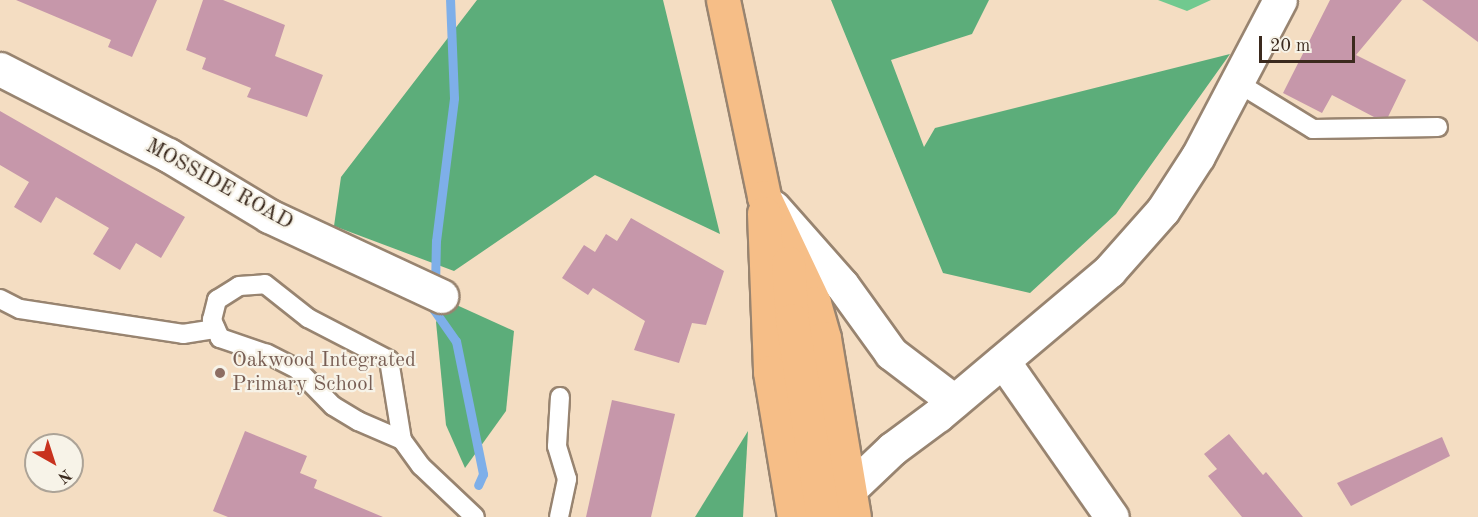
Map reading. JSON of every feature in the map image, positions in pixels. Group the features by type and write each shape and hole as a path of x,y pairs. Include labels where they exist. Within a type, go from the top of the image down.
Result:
{"highway":[{"path":"723,0 764,197 770,372 827,512"},
{"path":"764,197 814,303 822,330 827,512"}],"street":[{"path":"827,512 892,448 954,401 1109,271 1163,210 1198,156 1280,0"},
{"name":"MOSSIDE ROAD","path":"0,69 168,155 269,216 432,291"},
{"path":"764,197 842,285 891,353 954,401"},
{"path":"1003,361 1112,517"}],"lane":[{"path":"1238,83 1313,129 1438,127"},
{"path":"402,440 358,421 333,406 297,369 267,354 220,338 212,321 217,300 239,286 265,284 308,318 389,360 402,440 421,466 475,517"},
{"path":"0,299 20,309 183,333 216,329"},
{"path":"0,315 20,309"},
{"path":"559,517 567,479 557,446 560,397"}],"green space":[{"path":"477,0 663,0 720,234 595,175 454,271 334,226 341,177"},
{"path":"831,0 989,0 972,34 891,60 924,147 935,128 1230,54 1116,214 1030,293 943,273"},
{"path":"1158,0 1211,0 1187,11"},
{"path":"450,302 514,331 506,411 465,468 446,425 436,322"},
{"path":"748,431 743,517 695,517"}],"building":[{"path":"16,0 157,0 132,57 108,47 111,40"},
{"path":"203,0 223,0 285,25 275,56 323,75 307,117 247,97 251,88 202,69 206,58 186,50"},
{"path":"1330,0 1402,0 1356,55 1406,80 1388,117 1374,117 1332,95 1322,113 1283,93"},
{"path":"1422,0 1478,0 1478,42"},
{"path":"0,111 185,217 161,258 136,243 120,270 93,254 109,228 56,197 41,223 14,207 29,182 0,165"},
{"path":"631,218 724,271 706,325 692,323 679,363 634,350 645,321 593,288 588,295 562,278 584,245 595,252 606,234 617,241"},
{"path":"612,400 675,414 651,517 586,517"},
{"path":"245,431 307,456 300,473 317,480 314,488 383,517 228,517 213,511"},
{"path":"1229,434 1263,475 1266,472 1303,517 1242,517 1208,476 1217,469 1204,454"},
{"path":"1442,437 1450,456 1351,506 1337,483"}],"waterway":[{"path":"435,287 436,241 454,98 450,0"},
{"path":"434,301 434,310 456,341 483,474 478,485"}],"place":[{"name":"Oakwood Integrated Primary School","path":"220,373"}]}
